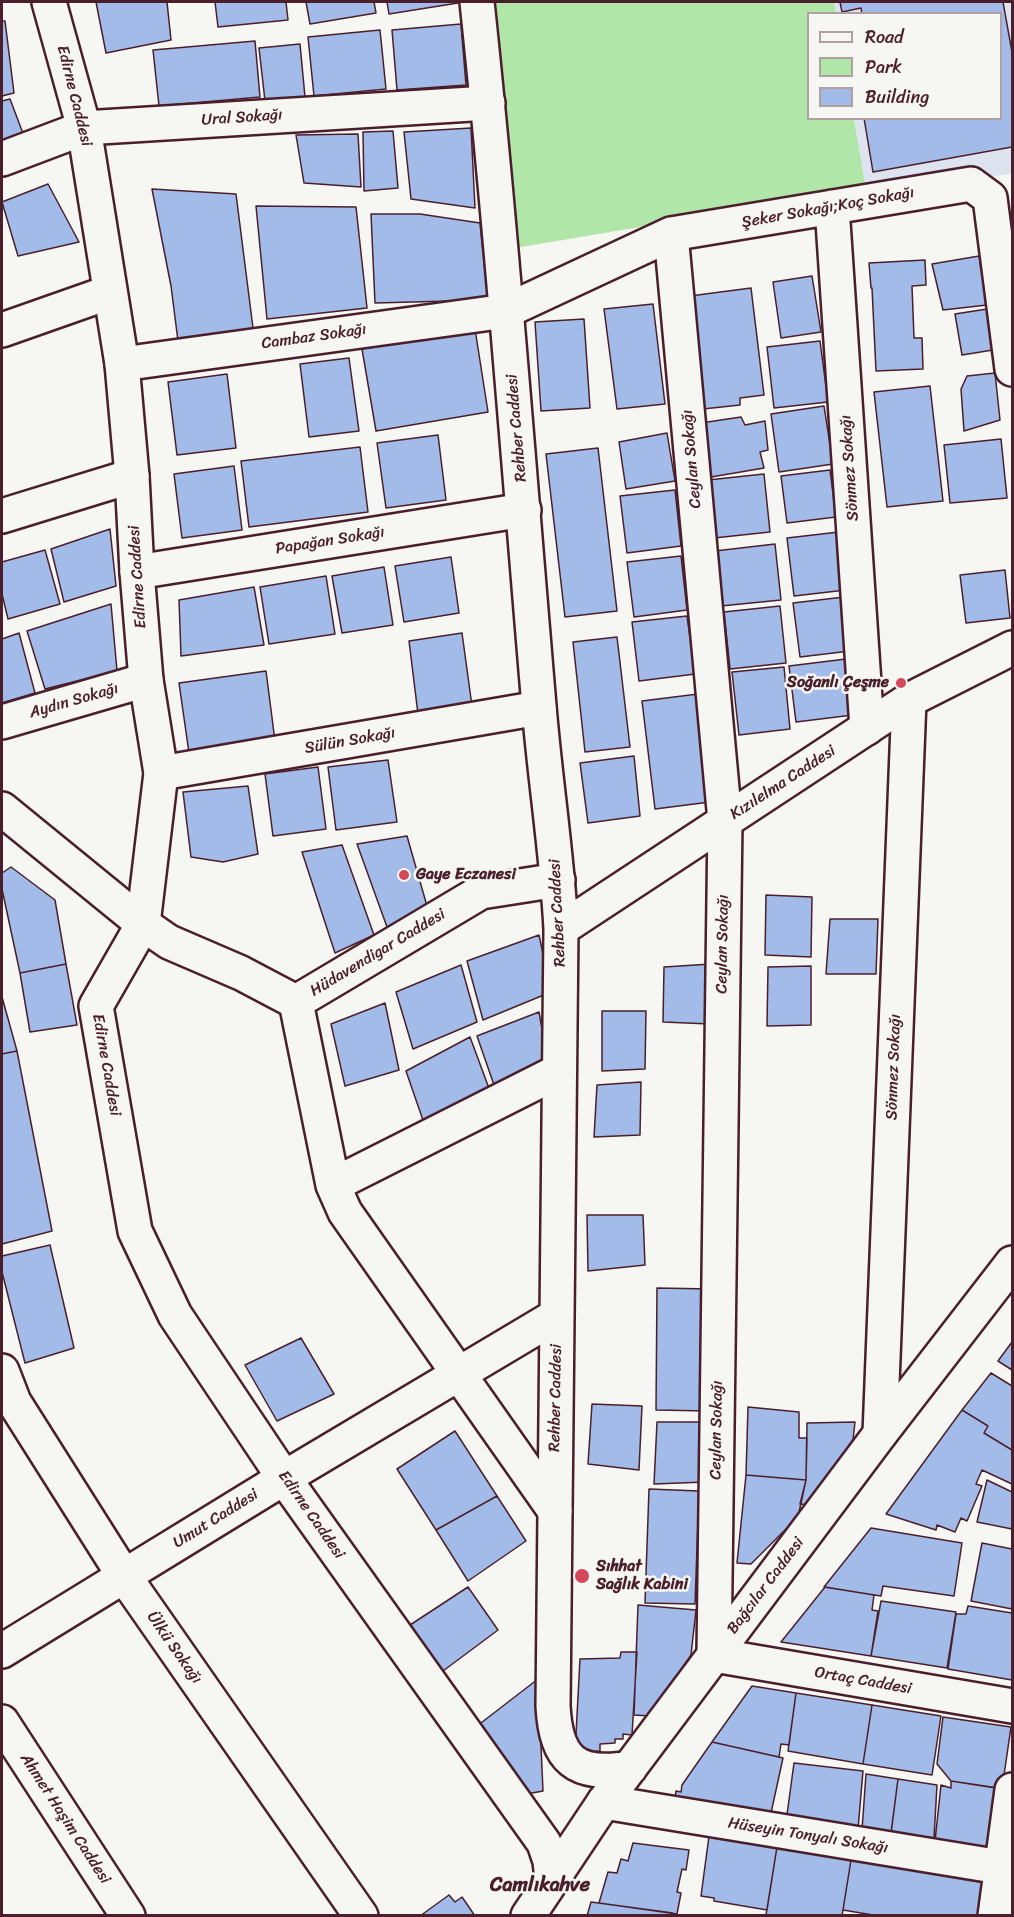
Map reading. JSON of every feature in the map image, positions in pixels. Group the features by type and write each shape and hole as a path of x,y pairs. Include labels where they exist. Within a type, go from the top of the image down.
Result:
{"street":[{"name":"Edirne Caddesi","path":"49,2 84,128 122,363 146,680 161,773 143,924 96,1006 135,1231 175,1314 284,1478 544,1843 550,1861 552,1880"},
{"name":"Rehber Caddesi","path":"477,2 524,510 539,708 558,880 561,929 554,1731 561,1749 574,1762 590,1770 608,1772 630,1768"},
{"name":"Ural Sokağı","path":"2,159 84,128 488,103"},
{"name":"Şeker Sokağı;Koç Sokağı","path":"506,311 671,234 971,184 990,198 1012,369"},
{"name":"Sönmez Sokağı","path":"832,207 867,728"},
{"name":"Ceylan Sokağı","path":"671,234 725,821 714,1655"},
{"path":"2,330 110,292"},
{"name":"Cambaz Sokağı","path":"122,363 506,311"},
{"path":"2,516 132,476"},
{"name":"Papağan Sokağı","path":"137,572 524,510"},
{"name":"Kızılelma Caddesi","path":"561,929 909,700 1012,648"},
{"name":"Aydın Sokağı","path":"2,722 146,680"},
{"name":"Sönmez Sokağı","path":"880,1434 909,700"},
{"name":"Sülün Sokağı","path":"161,773 539,708"},
{"name":"Hüdavendigar Caddesi","path":"2,809 143,924 169,942 241,974 296,1002 481,892 558,880"},
{"path":"296,1002 333,1185 345,1212 555,1511"},
{"path":"333,1185 559,1071"},
{"name":"Bağcılar Caddesi","path":"532,1913 604,1802 880,1434 1012,1263"},
{"name":"Umut Caddesi","path":"2,1652 284,1478 556,1316"},
{"name":"Ülkü Sokağı","path":"2,1371 14,1401 124,1576 361,1916"},
{"name":"Ortaç Caddesi","path":"714,1655 1012,1706"},
{"name":"Ahmet Haşim Caddesi","path":"2,1722 128,1916"},
{"path":"995,1916 1007,1869 1012,1790"},
{"name":"Hüseyin Tonyalı Sokağı","path":"604,1802 1007,1869"}],"shaded area":[{"path":"834,2 1012,2 1012,174 866,189 854,120 1002,120 1002,12 836,12"}],"green space":[{"path":"490,2 834,2 836,12 807,12 807,120 854,120 866,189 515,248"}],"building":[{"path":"96,2 167,2 171,40 106,53"},
{"path":"215,2 286,2 288,20 218,27"},
{"path":"306,2 374,2 376,13 310,24"},
{"path":"387,2 458,2 458,3 389,14"},
{"path":"840,2 1003,2 1012,52 1012,147 873,172 864,120 1002,120 1002,12 862,12 861,8 842,12"},
{"path":"2,21 5,21 14,93 2,96"},
{"path":"461,24 466,85 397,90 392,30"},
{"path":"380,30 386,89 314,96 308,37"},
{"path":"255,41 260,97 159,106 153,50"},
{"path":"300,44 305,97 265,101 259,48"},
{"path":"10,99 27,144 2,153 2,101"},
{"path":"471,128 475,208 411,199 404,132"},
{"path":"393,131 398,188 364,191 363,132"},
{"path":"358,134 361,187 304,183 296,135"},
{"path":"48,184 79,242 18,256 2,202"},
{"path":"152,189 236,194 253,328 178,341 171,286"},
{"path":"256,206 356,207 367,308 267,319"},
{"path":"371,214 420,214 480,223 488,300 375,303"},
{"path":"979,256 987,305 943,310 932,264"},
{"path":"925,260 926,285 912,286 914,338 922,338 923,369 876,371 869,263"},
{"path":"812,276 821,332 781,338 773,282"},
{"path":"751,288 764,395 740,398 740,405 703,409 690,296"},
{"path":"653,304 665,404 617,409 604,309"},
{"path":"987,309 993,350 962,355 955,314"},
{"path":"584,319 590,408 541,411 535,322"},
{"path":"475,329 488,412 376,431 362,349"},
{"path":"820,341 828,402 774,408 767,347"},
{"path":"349,358 359,431 309,437 300,364"},
{"path":"995,373 1000,420 964,431 961,389 967,376"},
{"path":"227,374 236,448 177,455 168,382"},
{"path":"930,386 943,501 887,507 874,392"},
{"path":"824,406 833,464 779,472 771,414"},
{"path":"741,417 745,425 765,421 768,450 760,452 764,468 711,477 701,423"},
{"path":"667,433 675,481 626,489 619,442"},
{"path":"438,435 446,500 386,508 377,443"},
{"path":"1001,439 1007,498 950,503 944,445"},
{"path":"360,447 368,512 249,527 241,461"},
{"path":"598,448 617,611 565,617 546,454"},
{"path":"234,466 242,530 182,538 174,474"},
{"path":"830,470 836,517 787,523 781,476"},
{"path":"764,474 770,532 714,538 708,480"},
{"path":"675,490 681,546 627,553 620,496"},
{"path":"110,529 116,586 64,602 51,549"},
{"path":"839,532 846,590 794,596 787,538"},
{"path":"775,544 781,600 721,606 715,551"},
{"path":"45,550 60,604 8,619 2,594 2,562"},
{"path":"681,556 687,610 634,617 627,562"},
{"path":"451,557 459,613 404,622 395,566"},
{"path":"384,567 393,625 342,633 332,576"},
{"path":"1005,570 1010,618 966,623 960,575"},
{"path":"326,576 335,634 269,644 260,587"},
{"path":"254,587 264,645 181,656 179,600"},
{"path":"844,597 850,651 800,657 793,603"},
{"path":"111,604 117,671 45,689 27,631"},
{"path":"780,606 786,663 730,669 724,612"},
{"path":"687,616 695,674 639,681 632,622"},
{"path":"19,633 35,693 2,703 2,639"},
{"path":"462,633 472,706 418,714 409,641"},
{"path":"617,637 630,747 585,752 573,642"},
{"path":"846,659 853,715 796,722 789,666"},
{"path":"784,667 790,729 739,735 732,672"},
{"path":"266,671 275,741 189,753 179,683"},
{"path":"698,694 710,802 655,809 642,701"},
{"path":"634,756 640,816 588,823 580,763"},
{"path":"388,760 397,822 336,830 328,767"},
{"path":"318,767 326,829 273,836 265,774"},
{"path":"248,786 258,854 223,862 191,857 183,792"},
{"path":"407,836 429,913 387,927 357,844"},
{"path":"342,845 374,935 335,953 302,852"},
{"path":"11,867 55,900 66,964 20,973 2,889 2,873"},
{"path":"766,895 812,897 811,957 765,955"},
{"path":"830,919 878,919 876,974 826,974"},
{"path":"539,935 551,992 483,1020 467,961"},
{"path":"66,964 77,1025 30,1032 20,973"},
{"path":"711,964 710,1024 663,1022 664,967"},
{"path":"461,965 477,1022 413,1049 396,992"},
{"path":"811,966 811,1025 767,1026 768,967"},
{"path":"2,997 17,1051 2,1054"},
{"path":"385,1003 399,1070 345,1086 331,1024"},
{"path":"602,1011 646,1011 645,1069 602,1071"},
{"path":"539,1012 548,1063 494,1085 477,1036"},
{"path":"470,1037 490,1091 425,1126 406,1071"},
{"path":"17,1051 52,1231 2,1244 2,1054"},
{"path":"641,1082 640,1135 594,1137 597,1085"},
{"path":"587,1215 643,1215 645,1265 588,1271"},
{"path":"50,1245 74,1348 25,1363 2,1272 2,1256"},
{"path":"657,1288 711,1289 709,1411 656,1410"},
{"path":"301,1338 334,1394 277,1421 245,1365"},
{"path":"1012,1342 1012,1370 998,1361"},
{"path":"991,1373 1012,1386 1012,1450 984,1433 988,1426 962,1410"},
{"path":"592,1404 642,1406 639,1470 588,1464"},
{"path":"748,1407 799,1412 799,1438 807,1438 806,1480 746,1475"},
{"path":"962,1410 988,1426 984,1433 1012,1450 1012,1484 982,1470 976,1484 982,1486 967,1521 961,1518 955,1532 937,1525 936,1530 886,1514"},
{"path":"657,1422 707,1422 705,1482 654,1484"},
{"path":"855,1422 853,1440 809,1505 800,1504 806,1480 807,1423"},
{"path":"455,1431 497,1496 436,1530 397,1469"},
{"path":"746,1475 806,1480 798,1517 751,1564 737,1563"},
{"path":"987,1480 1012,1492 1012,1529 977,1522"},
{"path":"649,1489 699,1491 695,1604 645,1603"},
{"path":"497,1496 526,1541 468,1581 436,1530"},
{"path":"871,1528 962,1543 954,1596 883,1586 881,1596 824,1587"},
{"path":"982,1543 1012,1549 1012,1609 971,1601"},
{"path":"468,1587 498,1630 439,1674 407,1627"},
{"path":"825,1587 874,1595 872,1610 878,1611 871,1656 781,1642"},
{"path":"881,1601 956,1612 947,1668 871,1656"},
{"path":"638,1605 696,1610 691,1655 650,1716 634,1715"},
{"path":"968,1606 1012,1613 1012,1680 948,1669 956,1614 966,1614"},
{"path":"621,1652 637,1652 632,1735 623,1734 623,1739 615,1739 615,1743 600,1744 600,1751 575,1753 580,1659 620,1658"},
{"path":"538,1679 543,1791 521,1795 477,1726"},
{"path":"752,1686 796,1693 789,1745 781,1744 779,1757 712,1742"},
{"path":"796,1693 872,1705 863,1764 788,1751"},
{"path":"872,1705 941,1716 932,1775 863,1764"},
{"path":"943,1717 1011,1727 1002,1789 951,1781 937,1764"},
{"path":"712,1742 783,1758 771,1813 674,1805 676,1791 681,1792 682,1785"},
{"path":"794,1763 863,1771 858,1829 786,1822"},
{"path":"866,1774 898,1779 891,1834 862,1830"},
{"path":"898,1779 937,1785 934,1838 891,1833"},
{"path":"951,1781 1005,1789 995,1851 935,1841 941,1785 951,1788"},
{"path":"709,1836 777,1847 767,1910 714,1901 714,1898 701,1896"},
{"path":"633,1843 689,1850 686,1870 682,1869 677,1892 681,1893 677,1914 599,1903 608,1872 617,1873 621,1859 628,1861"},
{"path":"777,1847 851,1860 842,1916 766,1915"},
{"path":"851,1860 992,1884 987,1916 879,1916 843,1910"},
{"path":"449,1895 455,1902 462,1897 475,1916 420,1916"},
{"path":"591,1902 673,1913 672,1916 587,1916"}],"place":[{"name":"Soğanlı Çeşme","path":"901,683"},
{"name":"Gaye Eczanesi","path":"404,875"},
{"name":"Sıhhat Sağlık Kabini","path":"582,1576"}],"district":[{"name":"Camlıkahve","path":"540,1886"}]}
